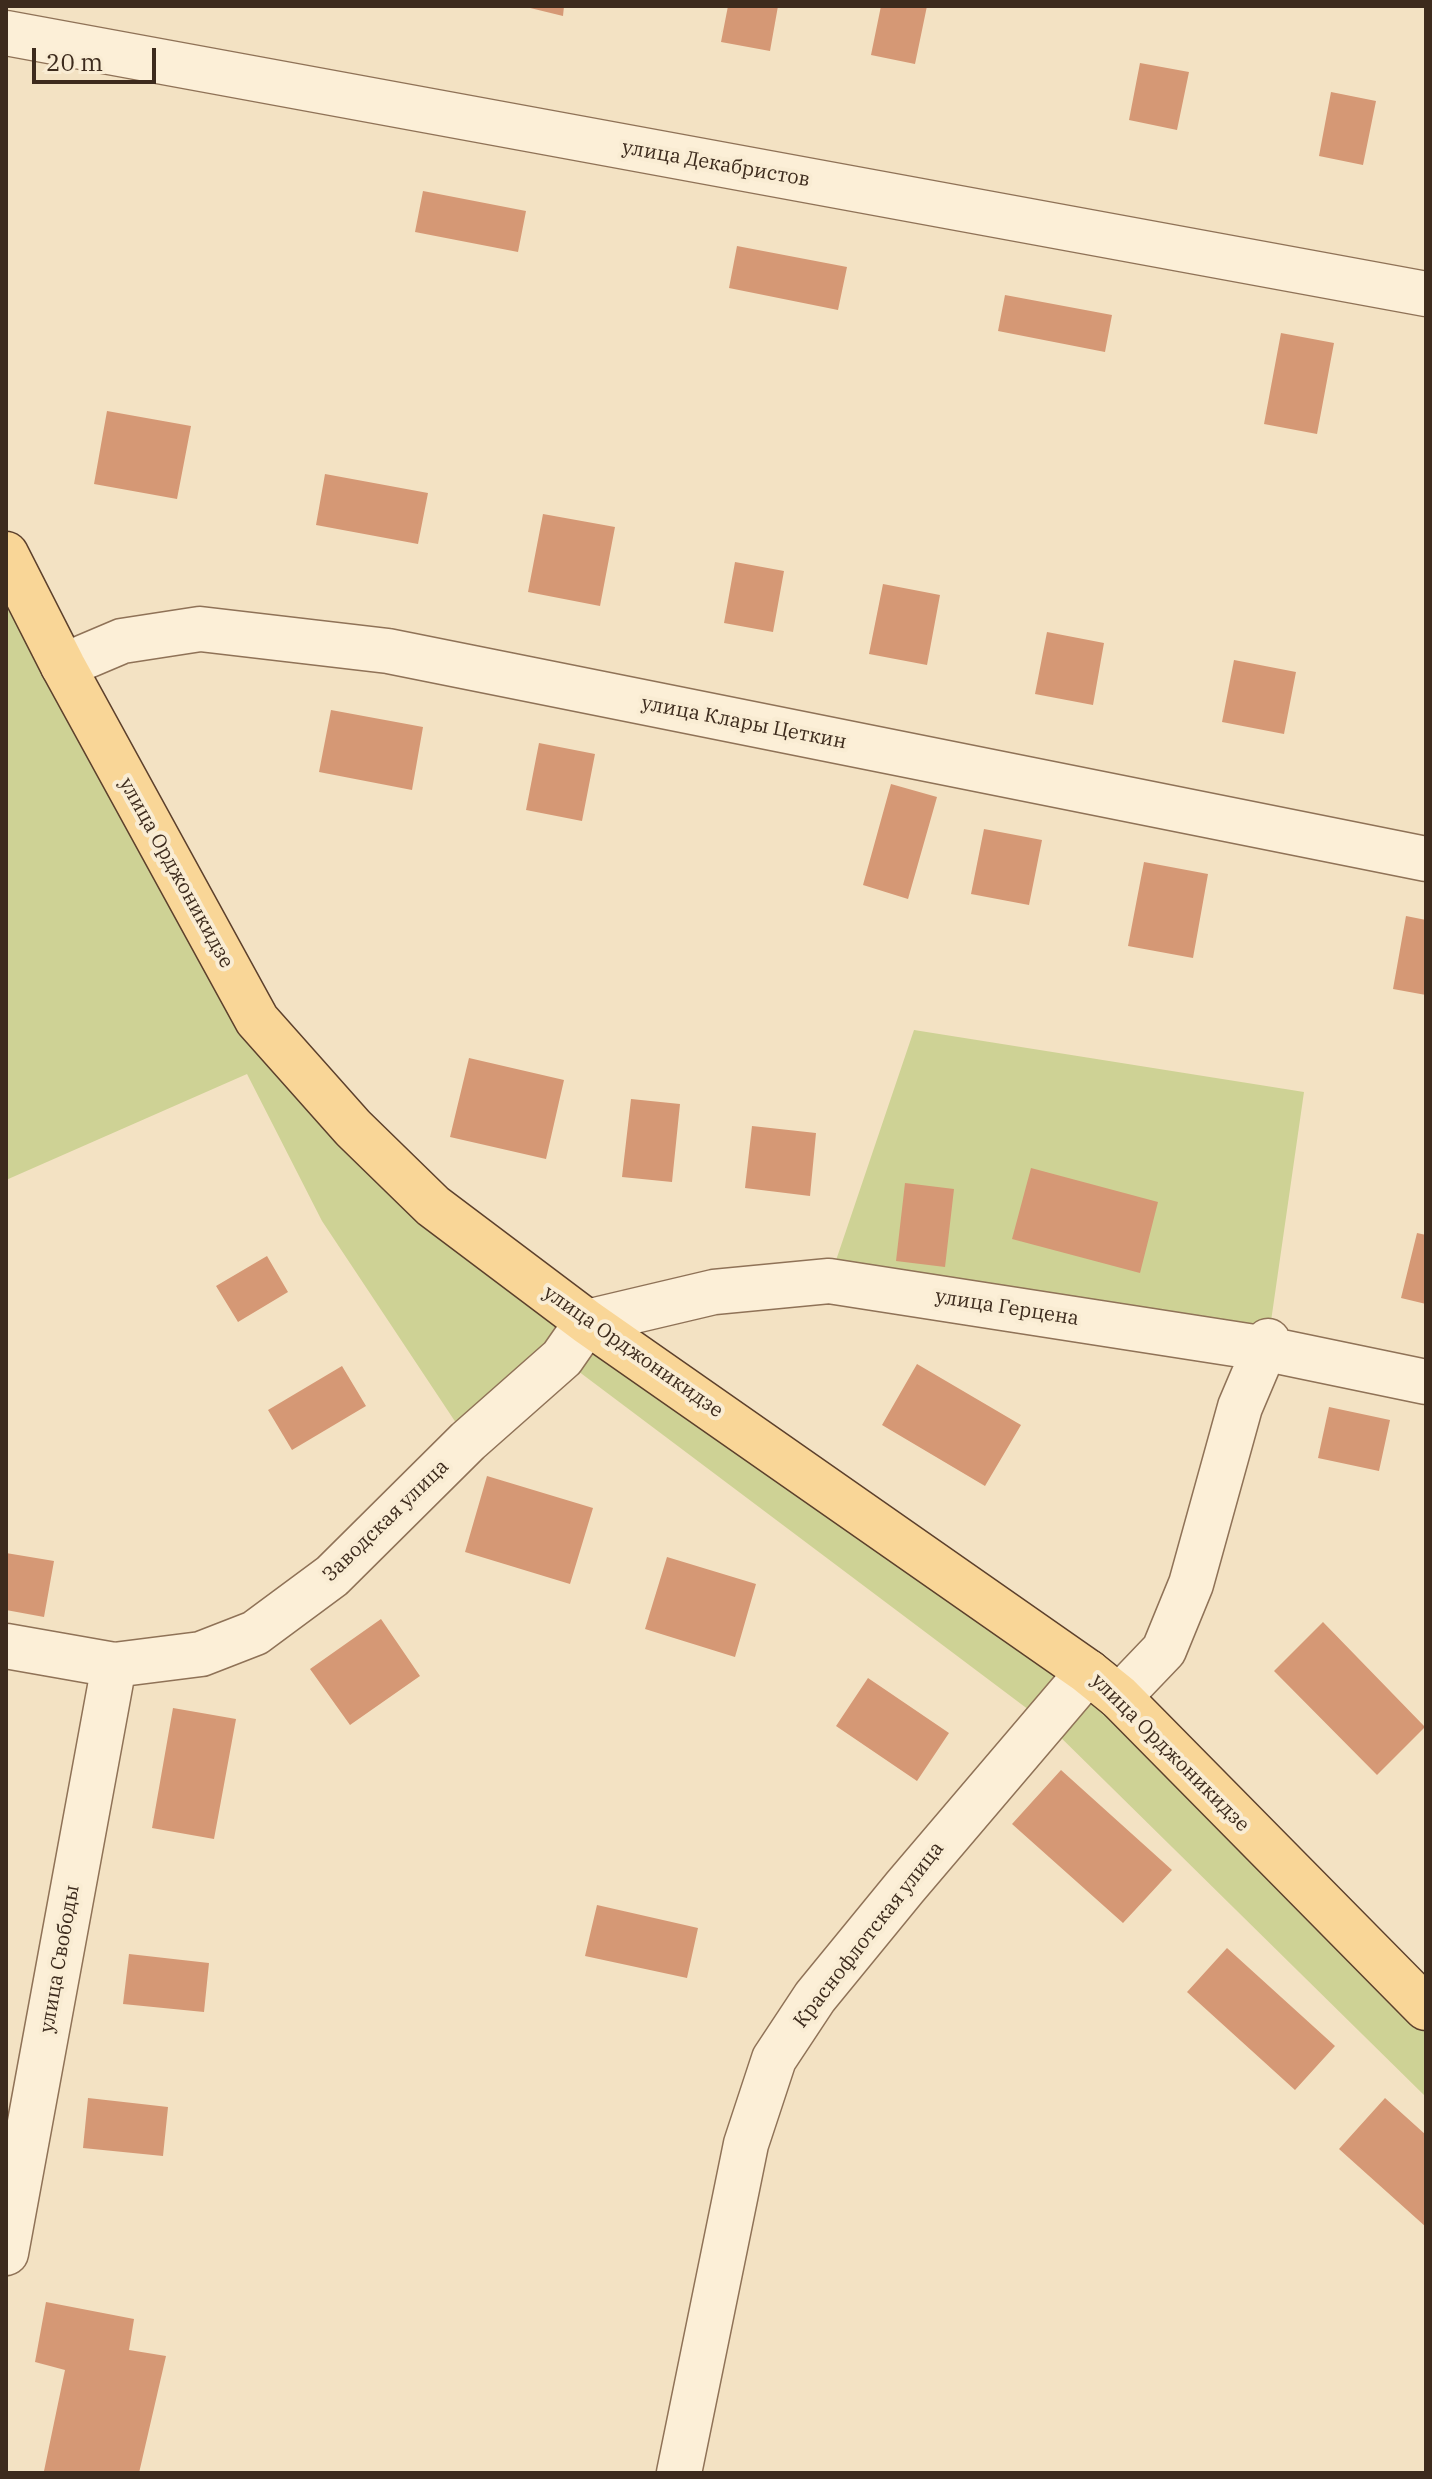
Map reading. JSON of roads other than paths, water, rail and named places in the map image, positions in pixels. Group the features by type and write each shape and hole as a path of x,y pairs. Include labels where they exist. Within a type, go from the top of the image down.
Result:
{"main road":[{"name":"улица Орджоникидзе","path":"6,554 63,666 257,1020 353,1128 433,1206 587,1322 1104,1684 1426,2008"}],"street":[{"name":"улица Декабристов","path":"6,33 1426,293"},
{"name":"улица Клары Цеткин","path":"63,666 122,641 200,629 388,651 1426,859"},
{"name":"улица Герцена","path":"587,1322 714,1292 829,1281 1268,1345 1426,1382"},
{"name":"Заводская улица","path":"6,1646 114,1665 201,1654 255,1633 332,1576 468,1441 562,1358 587,1322"},
{"name":"Краснофлотская улица","path":"679,2473 746,2144 774,2059 815,1997 905,1887 1104,1684 1164,1650 1191,1584 1240,1407 1268,1345"},
{"name":"улица Свободы","path":"6,2253 114,1665"}]}
